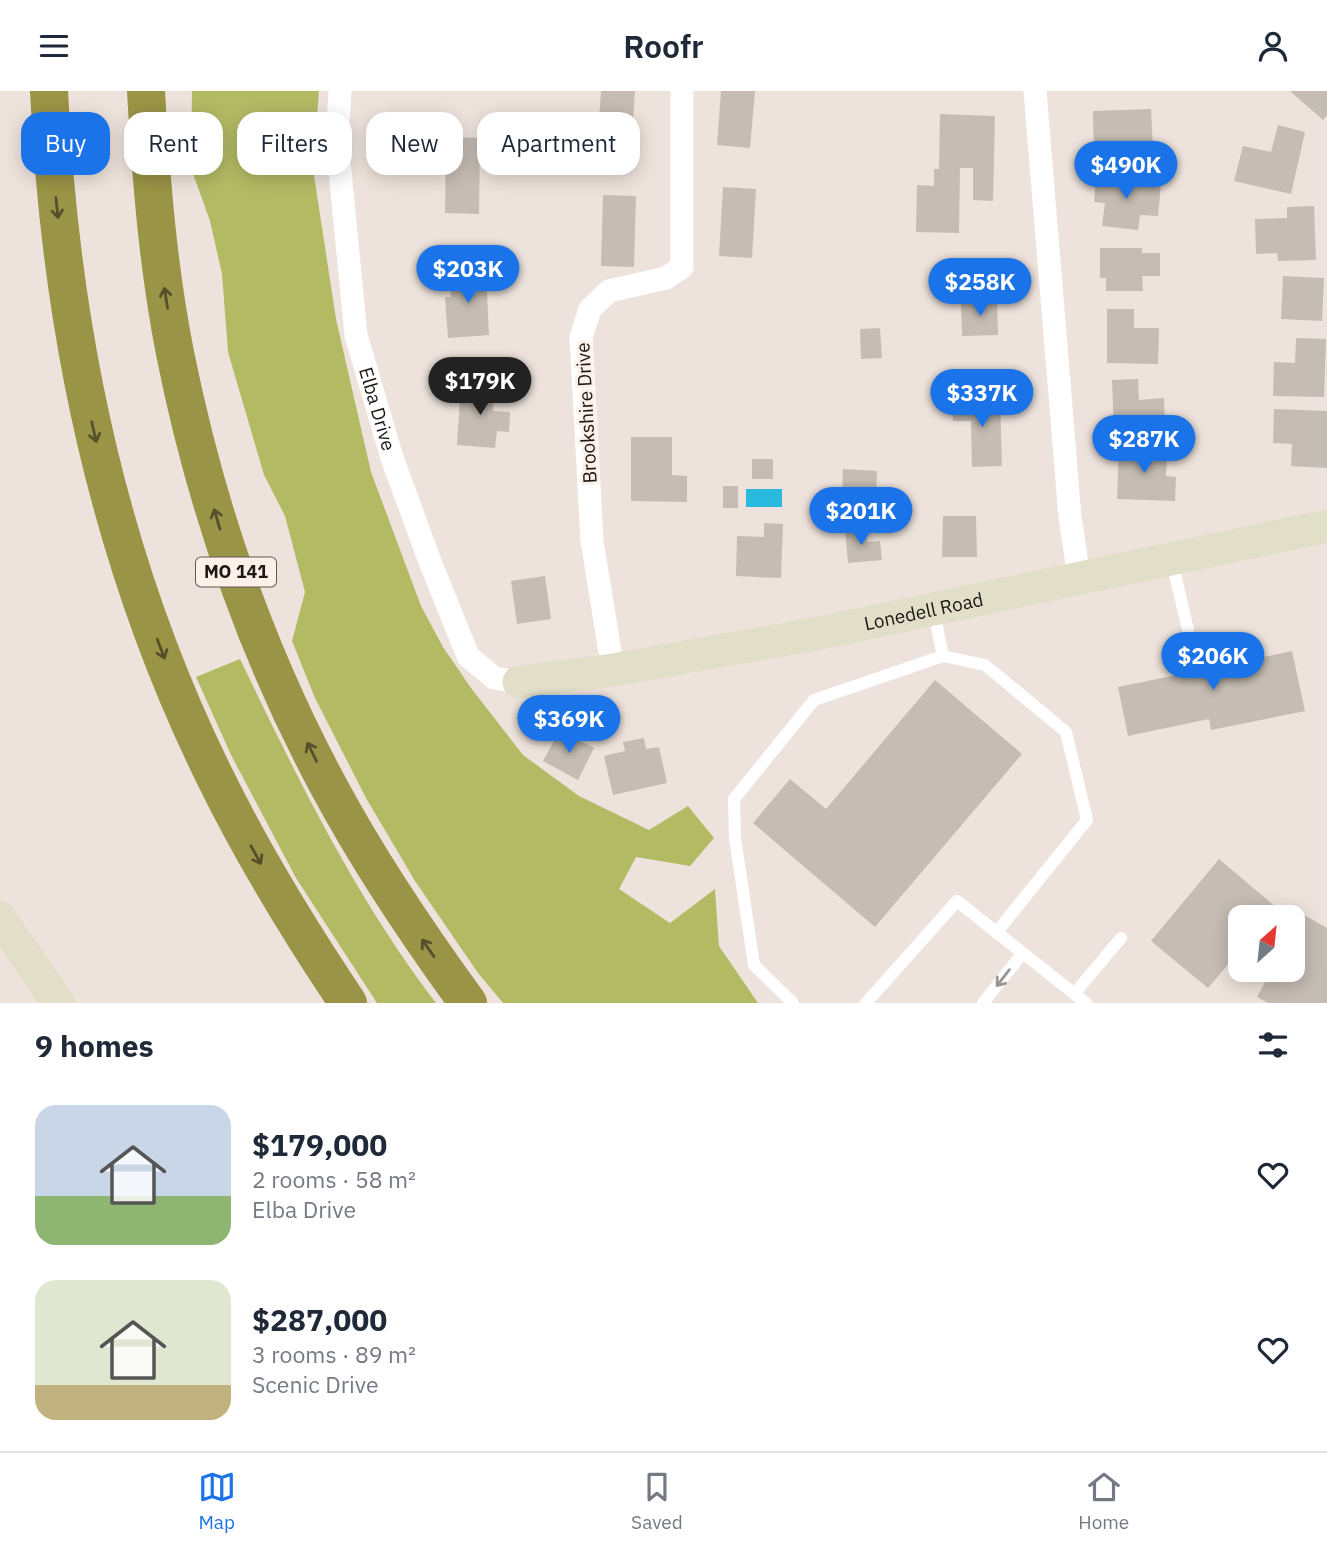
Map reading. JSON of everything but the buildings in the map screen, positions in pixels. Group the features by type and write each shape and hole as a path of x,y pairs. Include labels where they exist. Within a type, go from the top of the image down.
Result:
{"highway":[{"path":"49,91 58,227 75,344 106,483 136,582 176,691 214,775 301,933 348,1003"},
{"name":"MO 141","path":"146,91 159,250 175,353 221,532 252,619 328,786 389,889 468,1003"}],"street":[{"name":"Elba Drive","path":"340,91 337,141 356,335 392,458 468,656 494,678 519,682"},
{"name":"Brookshire Drive","path":"613,670 592,541 581,337 590,309 609,291 666,278 682,267 682,91"},
{"path":"1035,91 1070,517 1079,577"},
{"name":"Lonedell Road","path":"519,682 613,670 807,635 1327,526"},
{"path":"0,918 58,1003"}],"lane":[{"path":"1171,558 1188,630"},
{"path":"933,609 943,656"},
{"path":"793,1003 754,965 735,838 734,799 814,700 943,656 985,665 1066,732 1087,821 996,933"},
{"path":"866,1003 957,901 1086,1003"},
{"path":"1074,994 1121,938"},
{"path":"984,1003 1022,954"}],"green space":[{"path":"192,91 319,91 317,112 237,112 237,175 314,175 336,319 371,472 421,606 443,647 471,688 523,755 579,796 649,830 688,806 714,838 690,866 636,857 619,889 670,923 715,889 719,946 758,1003 503,1003 478,973 415,881 366,798 315,698 292,641 305,592 285,516 264,475 228,352 222,274 210,221 194,175 223,175 223,112 192,112"},
{"path":"240,659 329,836 379,921 436,1003 377,1003 296,878 231,755 196,677"}],"water":[{"path":"746,489 782,489 782,507 746,507"}]}
